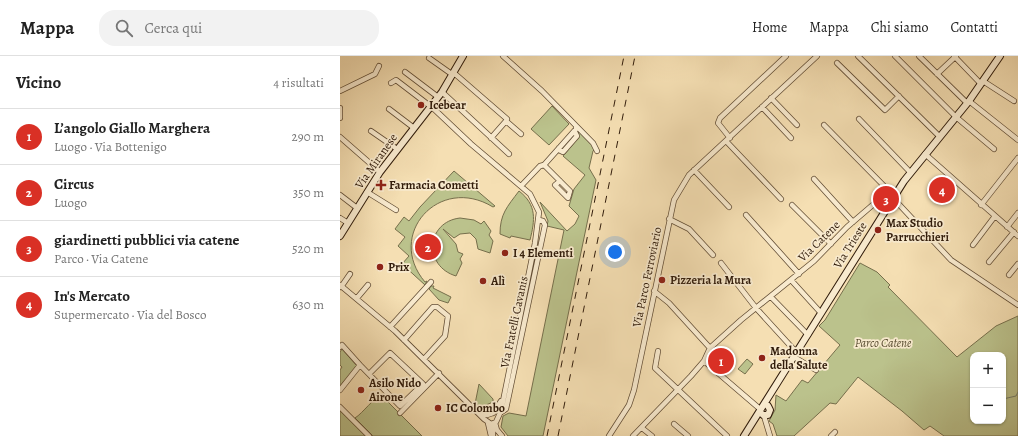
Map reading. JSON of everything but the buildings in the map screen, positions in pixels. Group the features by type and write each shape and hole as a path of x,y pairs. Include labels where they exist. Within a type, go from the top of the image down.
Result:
{"street":[{"name":"Via Miranese","path":"340,236 380,172 440,94 463,56"},
{"path":"503,56 535,84 593,143 596,151"},
{"path":"781,199 728,139 718,123 720,118 786,56"},
{"name":"Via Parco Ferroviario","path":"609,436 632,398 674,200 689,175 817,56"},
{"path":"858,56 940,137"},
{"path":"895,56 956,117 994,148"},
{"path":"919,56 968,102 1018,140"},
{"path":"937,74 955,56 982,82 1014,101"},
{"name":"Via Trieste","path":"764,413 774,389 910,172 968,102 1000,56"},
{"path":"429,58 453,74 507,119"},
{"path":"837,63 885,110 899,96"},
{"path":"340,92 375,74 379,66"},
{"path":"405,72 440,94 509,154"},
{"name":"Via Fratelli Cavanis","path":"391,83 396,80 431,106 471,144 521,186 535,201 539,220 504,394 493,420"},
{"path":"772,98 797,125"},
{"path":"762,107 791,138"},
{"path":"340,108 340,118"},
{"name":"Via Miranese","path":"389,109 414,128"},
{"path":"859,119 910,172"},
{"path":"491,138 506,121 521,134"},
{"path":"824,125 889,191 950,260 1018,305"},
{"path":"521,186 540,166 544,165 573,133 576,126"},
{"path":"371,131 397,149"},
{"path":"340,137 380,172"},
{"path":"925,154 981,205 1018,236"},
{"path":"981,205 1018,158"},
{"path":"544,165 560,181"},
{"path":"694,170 729,208"},
{"path":"814,180 853,222"},
{"name":"Via Catene","path":"634,436 704,361 710,348 756,308 799,274 853,222 889,191"},
{"path":"367,192 396,210"},
{"name":"Via Miranese","path":"340,195 357,208"},
{"path":"792,205 831,244"},
{"path":"1007,227 1018,213"},
{"path":"746,215 799,274"},
{"path":"972,246 995,216"},
{"path":"340,218 348,223"},
{"path":"669,219 689,229 713,255"},
{"name":"Via Fratelli Cavanis","path":"493,420 506,409 544,231 545,223 539,220"},
{"path":"538,225 542,227 544,231"},
{"path":"989,262 1014,232"},
{"path":"721,263 756,308 796,355 816,370"},
{"path":"1009,275 1018,264"},
{"path":"350,274 341,286 390,327 478,412 493,420"},
{"path":"791,280 821,313"},
{"path":"390,327 431,282"},
{"path":"357,298 368,285"},
{"path":"654,291 669,303 710,348"},
{"path":"771,297 808,335"},
{"path":"404,340 433,307 436,307 448,316 445,336 424,359"},
{"path":"340,347 342,345 360,365 400,406 423,384 390,353 369,374"},
{"path":"658,351 655,368 677,391 727,436"},
{"path":"704,361 764,413 770,436"},
{"path":"340,390 360,365"},
{"path":"400,413 439,373"},
{"name":"Via Fratelli Cavanis","path":"493,413 504,394"},
{"path":"340,407 369,436"},
{"path":"478,412 488,415 493,420 497,430 502,436"},
{"path":"488,415 493,413 492,436"},
{"path":"744,436 752,423 764,413"},
{"path":"674,424 688,436"},
{"path":"642,428 652,436"}],"green space":[{"path":"552,106 569,124 549,145 531,129"},
{"path":"578,130 595,149 593,151 589,168 596,180 543,436 508,436 501,427 503,416 509,413 526,416 564,230 547,226 548,221 540,202 567,231 575,224 579,216 569,206 574,189 585,175 563,156 579,137 577,133"},
{"path":"454,171 495,206 493,207 473,199 454,198 437,204 424,214 415,229 411,246 414,264 425,282 427,281 425,285 402,264 409,256 398,246 405,237 395,229 404,217 409,221"},
{"path":"519,191 525,196 532,207 533,226 530,240 511,236 510,238 500,234 503,216"},
{"path":"460,218 474,220 481,224 484,221 491,231 489,235 493,241 490,253 478,249 476,239 470,233 460,234 454,238 443,229 456,244 458,252 463,254 460,259 462,263 456,276 445,271 438,263 434,254 433,245 435,235 440,227 449,221"},
{"name":"Parco Catene","path":"860,263 877,272 890,285 888,287 957,357 996,326 1018,316 1018,436 944,436 930,426 924,430 858,377 836,404 830,403 794,436 777,436 773,424 769,421 775,410 776,395 786,401 802,380 808,383 840,345 819,326 825,320"},
{"path":"431,286 434,286 433,288 451,297 448,303 439,300 429,289"},
{"path":"342,349 357,366 340,387 340,370 342,367 340,365 340,352"},
{"path":"747,359 753,364 745,374 738,369"},
{"path":"479,384 493,399 493,402 479,408 475,404"},
{"path":"381,396 422,436 373,436 355,418 375,399"},
{"path":"340,410 366,436 340,436"}],"waterway":[{"path":"1006,398 1016,396 1018,392"}],"railway":[{"path":"547,436 624,56"},
{"path":"558,436 635,56"}],"place":[{"name":"Icebear","path":"421,105"},
{"name":"Farmacia Cometti","path":"381,185"},
{"name":"In's Mercato","path":"942,190"},
{"name":"giardinetti pubblici via catene","path":"886,199"},
{"name":"Max Studio Parrucchieri","path":"878,230"},
{"name":"Circus","path":"428,247"},
{"name":"I 4 Elementi","path":"505,253"},
{"name":"Prix","path":"380,267"},
{"name":"Pizzeria la Mura","path":"662,280"},
{"name":"Alì","path":"483,281"},
{"name":"Madonna della Salute","path":"762,358"},
{"name":"L’angolo Giallo Marghera","path":"721,361"},
{"name":"Asilo Nido Airone","path":"361,390"},
{"name":"IC Colombo","path":"438,408"}]}
